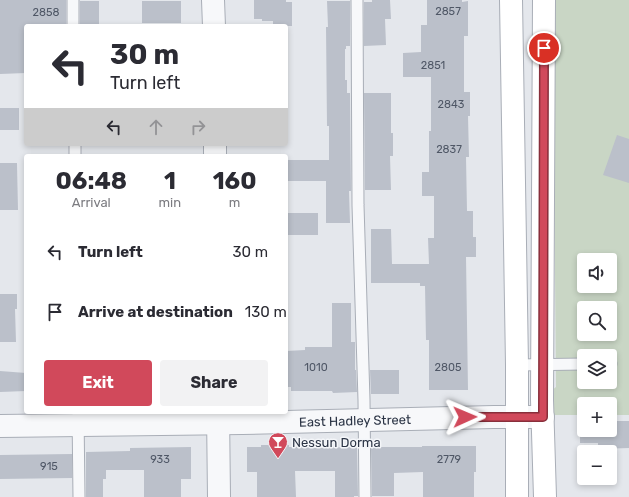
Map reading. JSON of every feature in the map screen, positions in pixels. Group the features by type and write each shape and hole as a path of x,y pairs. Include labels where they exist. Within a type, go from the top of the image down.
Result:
{"main road":[{"path":"512,0 518,497"},
{"path":"544,0 544,497"}],"street":[{"path":"213,0 214,24"},
{"name":"East Hadley Street","path":"0,426 78,418 364,420 517,416 543,417"},
{"path":"219,418 219,497"}],"lane":[{"path":"72,0 73,24"},
{"path":"357,0 358,205 365,497"},
{"path":"517,365 577,364"},
{"path":"78,418 79,497"}],"green space":[{"path":"555,0 629,0 629,415 617,415 617,397 577,397 577,415 551,415 550,392 556,387 553,43"}],"building":[{"path":"0,0 66,0 66,24 24,24 24,73 0,74"},
{"path":"254,0 286,0 286,2 292,2 292,26 288,26 288,24 273,24 273,21 254,19"},
{"path":"372,0 390,0 391,19 385,19 386,45 364,46 364,2 372,2"},
{"path":"427,0 468,1 468,36 464,36 464,92 470,92 470,116 468,116 469,157 466,157 467,211 473,211 473,237 476,237 476,257 466,257 468,390 429,390 429,340 426,340 425,286 420,286 420,283 371,283 371,229 391,229 392,264 429,264 428,238 434,238 434,196 422,196 422,172 429,172 431,77 403,77 403,53 421,52 421,25 427,25"},
{"path":"80,1 99,1 99,24 80,24"},
{"path":"142,1 181,1 181,23 142,23"},
{"path":"327,1 350,1 350,46 346,46 345,49 345,80 347,80 347,93 350,93 350,223 326,223 326,181 288,181 288,160 329,160 329,126 327,126 326,27 328,27"},
{"path":"364,93 391,93 391,133 393,133 393,156 390,156 391,190 365,190"},
{"path":"0,108 19,108 19,130 0,130"},
{"path":"617,135 629,139 629,183 603,175"},
{"path":"0,163 17,163 18,210 0,210"},
{"path":"288,213 318,213 318,235 288,235"},
{"path":"0,294 17,294 17,309 15,309 16,342 0,342"},
{"path":"332,303 351,303 351,342 355,342 357,392 333,393 332,391 291,391 291,387 288,387 288,351 305,350 305,347 332,347"},
{"path":"370,370 399,370 399,394 371,394"},
{"path":"0,371 24,373 24,391 0,392"},
{"path":"617,421 629,421 629,448 617,448 617,445 598,445 598,443 580,443 580,437 617,437"},
{"path":"261,445 289,445 289,447 310,448 357,447 358,496 335,497 335,471 295,471 296,497 257,497 257,472 247,472 247,447 261,447"},
{"path":"476,446 474,497 423,497 423,472 394,473 394,496 372,496 371,447"},
{"path":"191,447 191,479 181,479 181,497 144,497 144,470 106,470 106,479 103,479 103,497 86,497 86,452 130,451 130,448"},
{"path":"72,454 72,478 0,479 0,455"}],"place":[{"name":"Nessun Dorma","path":"278,459"}],"route":[{"path":"465,417 543,417 544,48"}]}
